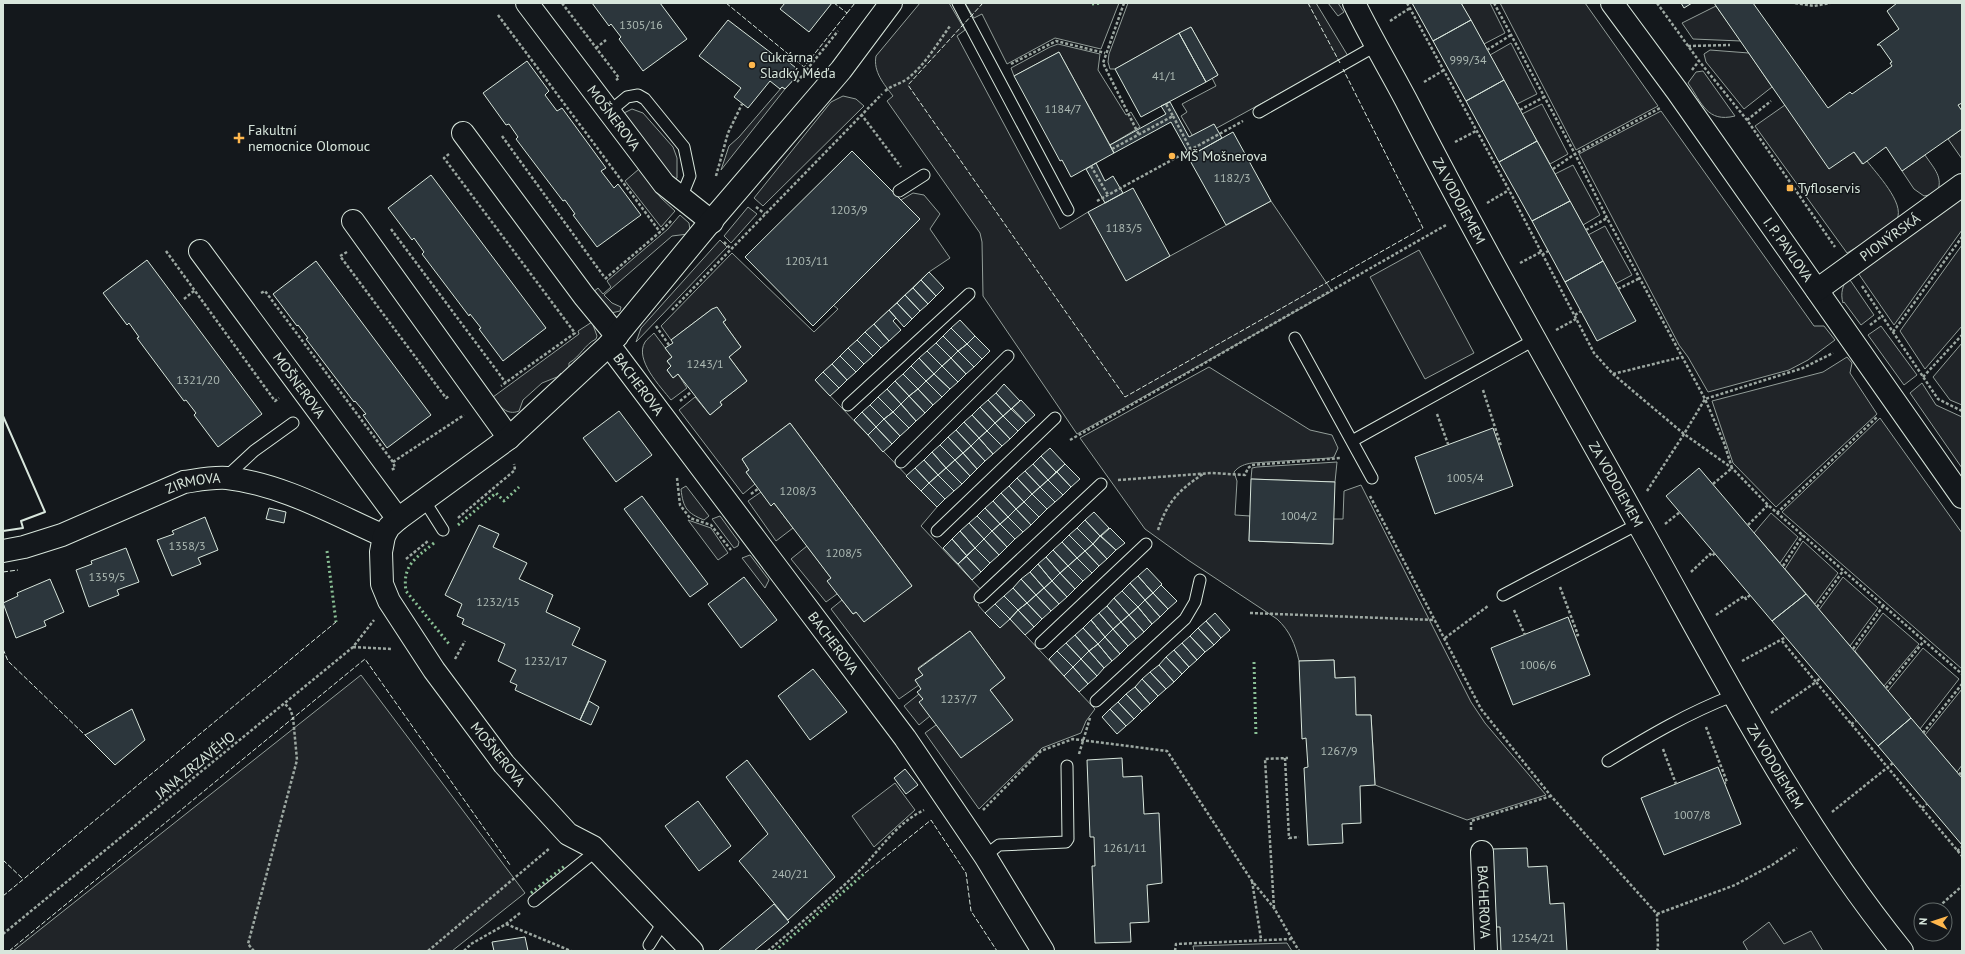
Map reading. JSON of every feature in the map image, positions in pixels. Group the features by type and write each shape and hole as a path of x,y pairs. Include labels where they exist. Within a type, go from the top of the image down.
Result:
{"street":[{"name":"MOŠNEROVA","path":"527,3 664,184 712,222"},
{"path":"384,536 389,528 398,519 509,438 613,341 841,70 892,3"},
{"name":"ZA VODOJEMEM","path":"1354,3 1377,45 1474,209 1542,336 1638,524 1732,696 1816,835 1883,928 1902,951"},
{"name":"I. P. PAVLOVA","path":"1612,3 1677,91 1962,497"},
{"path":"465,136 584,296 613,341"},
{"name":"PIONÝRSKÁ","path":"1817,290 1962,185"},
{"path":"353,221 509,438"},
{"name":"MOŠNEROVA","path":"200,251 398,519"},
{"name":"BACHEROVA","path":"613,341 905,738 985,856 1043,951"},
{"name":"ZIRMOVA","path":"3,551 24,547 62,535 184,482 204,478 225,478 257,484 283,492 384,536"},
{"name":"MOŠNEROVA","path":"384,536 381,570 382,584 389,601 436,674 504,764 568,834 596,850 692,951"},
{"name":"BACHEROVA","path":"1482,854 1486,951"}],"lane":[{"path":"958,3 1068,210"},
{"path":"1259,112 1377,45"},
{"path":"615,107 627,97 638,95 644,99 684,147 690,176 681,198"},
{"path":"899,191 924,175"},
{"path":"848,405 969,294"},
{"path":"1352,441 1542,336"},
{"path":"1295,338 1372,478"},
{"path":"901,462 1008,356"},
{"path":"937,531 1055,418"},
{"path":"225,478 254,451 293,424"},
{"path":"980,597 1101,484"},
{"path":"424,500 443,530"},
{"path":"1503,595 1638,524"},
{"path":"1041,642 1146,544"},
{"path":"1096,701 1185,620 1195,602 1200,580"},
{"path":"1608,761 1668,725 1702,708 1732,696"},
{"path":"985,856 999,845 1066,842 1068,839 1067,766"},
{"path":"534,901 596,850"},
{"path":"649,945 664,921"}],"path":[{"path":"1124,3 1105,53 1103,64 1139,134"},
{"path":"1407,3 1509,190 1594,353 1613,374 1684,434 1732,468 1768,505 1962,674"},
{"path":"1494,3 1575,154 1607,218 1705,399 1724,443 1732,468"},
{"path":"1657,3 1699,61 1747,120 1849,267 1938,400 1962,411"},
{"path":"1795,3 1814,6 1830,3"},
{"path":"1386,24 1410,8"},
{"path":"498,15 660,232"},
{"path":"885,91 891,86 906,80 910,76 932,51 952,22"},
{"path":"1487,50 1511,35"},
{"path":"596,48 606,40"},
{"path":"996,72 1056,41 1105,53"},
{"path":"1688,46 1730,45"},
{"path":"1553,169 1575,154 1659,108 1677,91 1699,61"},
{"path":"1418,85 1450,71"},
{"path":"666,315 882,94"},
{"path":"1520,110 1544,97"},
{"path":"1747,120 1771,101"},
{"path":"716,178 728,133 742,104"},
{"path":"1166,104 1191,150"},
{"path":"1098,201 1259,112"},
{"path":"862,114 912,182"},
{"path":"1112,149 1173,116"},
{"path":"1451,144 1477,132 1482,132"},
{"path":"390,228 506,383 575,333 444,158 465,136"},
{"path":"502,136 605,278 660,232 673,218"},
{"path":"1091,166 1108,195"},
{"path":"1070,440 1509,190"},
{"path":"1511,194 1516,192"},
{"path":"750,202 765,214"},
{"path":"1586,230 1607,218"},
{"path":"1893,332 1962,237"},
{"path":"166,251 219,323"},
{"path":"1515,266 1548,251"},
{"path":"340,256 446,398 449,396 452,401"},
{"path":"1618,289 1640,278"},
{"path":"184,299 195,290"},
{"path":"265,291 393,462 462,417 459,412"},
{"path":"1575,315 1581,311"},
{"path":"1864,330 1882,316"},
{"path":"1542,336 1576,319"},
{"path":"650,331 661,320"},
{"path":"656,326 669,345"},
{"path":"1923,377 1962,335"},
{"path":"1646,492 1705,399 1803,368 1835,352"},
{"path":"1613,374 1682,357"},
{"path":"1483,389 1501,446"},
{"path":"1777,513 1894,400"},
{"path":"1434,406 1448,444"},
{"path":"403,561 412,552 443,530 515,470 509,438"},
{"path":"1101,484 1115,480 1203,473 1244,475 1248,468 1252,465 1337,459"},
{"path":"1713,484 1732,468"},
{"path":"1156,535 1167,507 1176,494 1203,473"},
{"path":"673,474 678,480 680,505 690,518 711,525 731,550"},
{"path":"1368,491 1481,708 1551,796 1657,914 1657,951"},
{"path":"1748,525 1768,505"},
{"path":"1664,525 1680,512"},
{"path":"1783,566 1803,535"},
{"path":"1687,576 1710,554 1712,556 1715,554"},
{"path":"1817,607 1843,571"},
{"path":"1559,585 1578,635 1575,636"},
{"path":"1445,638 1503,595 1512,602 1525,635"},
{"path":"1710,619 1744,596 1746,599 1750,595"},
{"name":"JANA ZRZAVÉHO","path":"3,934 353,647 389,601"},
{"path":"1853,649 1883,606"},
{"path":"1250,613 1436,620"},
{"path":"1782,641 1786,637"},
{"path":"1735,665 1780,639 1962,856"},
{"path":"450,653 455,659 465,641"},
{"path":"1886,688 1924,641"},
{"path":"353,647 422,652"},
{"path":"1764,717 1820,678"},
{"path":"1923,732 1962,684"},
{"path":"1083,740 1096,701"},
{"path":"254,951 248,944 297,760 293,717 285,704"},
{"path":"1704,721 1727,782 1725,783"},
{"path":"1851,724 1856,721"},
{"path":"978,815 1041,750 1073,739 1168,751 1252,880 1274,908 1299,951"},
{"path":"1661,743 1676,784"},
{"path":"1274,908 1265,759 1286,758 1289,838 1299,837"},
{"path":"1832,813 1892,763"},
{"path":"1959,775 1962,771"},
{"path":"1482,854 1472,851 1471,821 1551,796"},
{"path":"1922,808 1927,804"},
{"path":"768,951 862,868 890,834 909,818 930,807"},
{"path":"428,951 568,834"},
{"path":"1657,914 1735,885 1772,865 1802,845"},
{"path":"1957,850 1962,847"},
{"path":"1252,880 1261,939"},
{"path":"1944,902 1962,886"},
{"path":"464,951 471,944 506,924 571,951"},
{"path":"1175,951 1176,944 1261,939 1292,939"}],"shaded area":[{"path":"920,3 949,3 965,30 957,36 1060,229 1088,212 1126,280 1271,201 1332,291 1077,434 983,296 982,242 980,233 887,101 893,96 878,73 876,67 876,56"},
{"path":"965,3 1119,3 1101,49 1055,38 1007,64 982,14 974,18"},
{"path":"1128,3 1316,3 1348,56 1195,140 1181,116 1187,112 1182,104 1216,86 1212,78 1218,75 1191,27 1115,69 1110,69 1108,62 1109,54"},
{"path":"1328,3 1338,3 1344,12 1338,16"},
{"path":"1461,3 1490,3 1505,33 1484,44"},
{"path":"1500,3 1585,3 1658,106 1576,150"},
{"path":"1716,6 1741,41 1693,39 1682,23"},
{"path":"1511,43 1537,94 1517,104 1490,55"},
{"path":"1058,44 1100,54 1098,70 1126,115 1131,112 1140,127 1110,145 1059,52 1014,76 1011,68"},
{"path":"1710,50 1749,53 1772,87 1744,109 1706,62 1704,54"},
{"path":"1703,71 1735,116 1718,117 1706,110 1688,83 1696,72"},
{"path":"782,87 785,89 721,170 729,146 739,137"},
{"path":"843,96 856,99 864,106 763,206 754,198 831,102"},
{"path":"1542,104 1568,154 1550,164 1522,114"},
{"path":"1785,105 1854,152 1862,164 1867,161 1883,180 1897,205 1897,219 1894,223 1847,253 1755,126"},
{"path":"632,109 643,113 673,147 677,158 677,178 674,180 622,114"},
{"path":"1661,111 1814,326 1824,326 1835,340 1808,360 1789,370 1708,392 1688,357 1679,345 1579,154"},
{"path":"1962,129 1962,159 1948,139"},
{"path":"1925,155 1936,171 1939,185 1938,190 1924,196 1914,189 1902,171"},
{"path":"1573,165 1600,215 1583,225 1555,174"},
{"path":"639,169 661,198 675,211 661,227 625,181"},
{"path":"913,193 924,195 940,214 930,229 950,258 929,272 815,380 937,507 921,526 986,595 978,605 985,613 1010,619 1095,709 1086,721 1081,733 1042,748 979,809 925,733 936,725 1012,720 990,690 1005,678 970,631 918,668 923,675 915,680 919,685 899,699 831,609 842,600 853,614 912,586 790,423 742,459 749,470 746,472 755,484 743,494 679,410 695,397 710,415 722,405 720,402 747,381 729,357 741,347 723,322 726,320 712,309 671,340 661,326 732,253 814,332 838,309 833,305 920,219 901,200"},
{"path":"1962,194 1962,230 1894,325 1856,270"},
{"path":"748,207 757,214 731,243 724,236"},
{"path":"680,215 689,223 690,230 688,234 672,236 604,295 612,303 621,307 620,311 611,313 591,294 598,288 603,294 611,287 607,281 668,229"},
{"path":"1605,226 1632,275 1615,284 1588,235"},
{"path":"720,240 727,247 636,342 641,328"},
{"path":"1962,245 1962,326 1925,369 1900,331"},
{"path":"1419,250 1474,353 1425,379 1370,277"},
{"path":"1848,277 1874,315 1861,325 1844,302 1843,303 1842,289"},
{"path":"592,322 597,336 596,339 588,344 577,357 569,363 569,368 563,375 561,373 557,377 542,383 523,400 519,411 507,411 498,404 493,397 579,334 578,331"},
{"path":"1881,326 1917,375 1904,385 1868,335"},
{"path":"654,333 672,357 667,361 671,366 667,370 673,378 678,374 687,388 671,400 655,381 643,357 645,342"},
{"path":"1962,343 1962,405 1950,400 1933,377"},
{"path":"1847,357 1852,363 1850,373 1877,414 1776,507 1733,463 1712,401 1823,372"},
{"path":"1209,367 1310,430 1332,435 1338,448 1334,457 1330,458 1252,463 1242,466 1234,472 1237,481 1235,515 1250,516 1249,541 1332,544 1333,519 1343,519 1344,491 1361,485 1471,702 1485,723 1546,795 1467,820 1375,785 1371,715 1356,715 1335,678 1334,660 1299,661 1291,638 1277,619 1188,560 1145,529 1080,438"},
{"path":"1922,383 1936,405 1962,417 1962,468 1910,393"},
{"path":"1880,418 1962,533 1962,669 1782,512"},
{"path":"1337,462 1335,482 1251,479 1252,468 1257,467"},
{"path":"686,486 709,516 704,520 694,515 687,509 683,501 681,489"},
{"path":"761,492 771,505 774,503 793,528 776,541 748,501"},
{"path":"1771,513 1798,537 1780,563 1754,533"},
{"path":"720,516 739,542 738,546 734,548 712,519"},
{"path":"688,520 711,528 728,553 718,560"},
{"path":"1803,541 1838,573 1815,604 1785,569"},
{"path":"807,546 831,578 837,594 826,602 791,559"},
{"path":"750,555 769,580 765,588 742,558"},
{"path":"1843,577 1878,608 1850,646 1819,610"},
{"path":"1883,613 1919,644 1884,686 1855,651"},
{"path":"1923,648 1959,679 1920,729 1888,691"},
{"path":"361,675 525,893 452,951 13,951"},
{"path":"1962,689 1962,765 1957,772 1925,735"},
{"path":"919,694 923,699 920,702 930,716 919,725 904,706"},
{"path":"895,783 915,810 874,847 852,816"},
{"path":"1769,922 1784,944 1811,931 1823,951 1748,951 1743,942"},
{"path":"1287,943 1292,951 1194,951 1193,946"}],"building":[{"path":"592,3 660,3 687,39 643,71 619,39 621,37 611,24 609,26"},
{"path":"785,3 832,3 809,32 780,9"},
{"path":"1412,3 1461,3 1471,20 1433,41"},
{"path":"1681,3 1692,3 1684,8"},
{"path":"1714,3 1753,3 1828,108 1850,92 1852,94 1892,66 1890,63 1892,62 1880,45 1877,45 1899,29 1887,11 1897,3 1962,3 1962,103 1958,105 1962,111 1962,129 1902,171 1886,147 1863,164 1854,152 1829,169"},
{"name":"Cukrárna Sladký Méďa","path":"728,20 783,62 785,59 796,68 794,71 798,75 785,89 782,87 780,89 770,81 748,108 734,97 741,88 699,56"},
{"path":"1471,20 1504,80 1466,101 1433,41"},
{"path":"1191,27 1218,75 1206,82 1179,33"},
{"path":"1179,33 1206,82 1141,117 1115,69"},
{"path":"1059,52 1114,153 1071,177 1062,160 1060,161 1014,76"},
{"path":"527,61 549,91 545,95 557,111 562,108 606,168 601,171 614,188 618,184 641,215 597,247 573,215 575,214 565,200 563,201 516,139 518,137 509,124 506,125 483,93"},
{"path":"1504,80 1537,141 1499,162 1466,101"},
{"path":"1170,102 1189,137 1214,124 1222,138 1190,156 1171,122 1114,153 1110,145 1166,114 1161,106"},
{"path":"1233,132 1271,201 1226,225 1188,157"},
{"path":"1537,141 1570,201 1532,221 1499,162"},
{"path":"852,151 920,219 813,326 745,257"},
{"path":"1096,163 1105,181 1113,176 1123,193 1105,203 1086,169"},
{"path":"431,175 546,328 503,361 479,329 481,328 470,314 469,316 422,254 424,252 414,238 412,240 388,208"},
{"path":"1133,188 1170,256 1126,281 1088,212"},
{"path":"1570,201 1603,261 1565,282 1532,221"},
{"path":"147,260 262,414 218,447 194,415 196,413 186,400 184,401 137,338 139,337 129,323 127,325 103,293"},
{"path":"316,261 431,415 387,448 363,415 366,414 355,401 354,402 306,339 308,338 273,294"},
{"path":"1603,261 1636,321 1597,341 1565,282"},
{"path":"929,272 944,288 936,296 921,280"},
{"path":"921,280 936,296 928,304 913,288"},
{"path":"913,288 928,304 920,311 905,295"},
{"path":"905,295 920,311 912,319 897,303"},
{"path":"897,303 912,319 904,327 889,310"},
{"path":"717,307 726,320 723,322 741,347 729,357 747,381 720,402 722,405 710,415 678,374 673,378 667,370 671,366 667,361 672,357 665,348 673,343 671,340 712,309"},
{"path":"889,310 896,318 893,321 901,330 889,341 874,324"},
{"path":"960,320 975,336 967,344 951,328"},
{"path":"874,324 889,341 881,348 865,332"},
{"path":"951,328 967,344 958,351 943,336"},
{"path":"865,332 881,348 873,356 857,340"},
{"path":"943,336 958,351 951,358 936,343"},
{"path":"975,336 990,351 982,359 967,344"},
{"path":"857,340 873,356 864,364 848,348"},
{"path":"936,343 951,358 942,366 927,351"},
{"path":"967,344 982,359 974,367 958,351"},
{"path":"848,348 864,364 856,372 840,356"},
{"path":"927,351 942,366 934,374 919,358"},
{"path":"958,351 974,367 966,374 951,358"},
{"path":"840,356 856,372 847,380 832,364"},
{"path":"919,358 934,374 926,381 911,366"},
{"path":"951,358 966,374 958,382 942,366"},
{"path":"832,364 847,380 839,388 823,372"},
{"path":"911,366 926,381 918,389 903,374"},
{"path":"942,366 958,382 950,389 934,374"},
{"path":"823,372 839,388 830,396 815,380"},
{"path":"903,374 918,389 909,396 895,381"},
{"path":"934,374 950,389 942,397 926,381"},
{"path":"895,381 909,396 901,404 887,389"},
{"path":"926,381 942,397 933,405 918,389"},
{"path":"1004,384 1020,401 1011,409 996,393"},
{"path":"887,389 901,404 893,412 878,397"},
{"path":"918,389 933,405 925,413 909,396"},
{"path":"996,393 1011,409 1003,416 988,400"},
{"path":"909,396 925,413 916,421 901,404"},
{"path":"878,397 893,412 884,419 870,405"},
{"path":"988,400 1003,416 995,423 980,407"},
{"path":"1021,400 1035,415 1026,423 1012,408"},
{"path":"901,404 916,421 909,428 893,412"},
{"path":"870,405 884,419 876,427 862,412"},
{"path":"980,407 995,423 987,431 972,415"},
{"path":"1011,409 1026,423 1018,431 1003,416"},
{"path":"619,411 652,455 616,482 583,438"},
{"path":"862,412 876,427 868,435 854,420"},
{"path":"893,412 909,428 900,436 884,419"},
{"path":"972,415 987,431 979,438 964,422"},
{"path":"1003,416 1018,431 1010,439 995,423"},
{"path":"884,419 900,436 892,444 876,427"},
{"path":"964,422 979,438 971,446 956,430"},
{"path":"790,423 912,586 864,622 856,612 853,614 827,581 831,578 774,503 771,506 746,472 749,470 742,459"},
{"path":"995,423 1010,439 1002,446 987,431"},
{"path":"876,427 892,444 883,452 868,435"},
{"path":"1493,428 1513,486 1435,514 1415,457"},
{"path":"956,430 971,446 963,453 948,437"},
{"path":"987,431 1002,446 993,454 979,438"},
{"path":"948,437 963,453 955,460 940,445"},
{"path":"979,438 993,454 985,461 971,446"},
{"path":"940,445 955,460 946,468 932,452"},
{"path":"971,446 985,461 977,469 963,453"},
{"path":"1050,448 1065,464 1056,472 1041,456"},
{"path":"932,452 946,468 938,475 924,460"},
{"path":"963,453 977,469 970,476 955,460"},
{"path":"1041,456 1056,472 1048,480 1033,464"},
{"path":"924,460 938,475 929,483 915,468"},
{"path":"955,460 970,476 962,484 946,468"},
{"path":"1033,464 1048,480 1040,487 1025,471"},
{"path":"1065,464 1080,479 1071,487 1057,472"},
{"path":"915,468 929,483 921,491 906,476"},
{"path":"946,468 962,484 954,491 938,475"},
{"path":"1699,468 1806,594 1772,621 1666,496"},
{"path":"1025,471 1040,487 1032,494 1017,478"},
{"path":"1057,472 1071,487 1063,495 1048,480"},
{"path":"938,475 954,491 945,499 929,483"},
{"path":"1017,478 1032,494 1024,502 1009,486"},
{"path":"1251,479 1335,482 1333,544 1249,541"},
{"path":"1048,480 1063,495 1055,502 1040,487"},
{"path":"929,483 945,499 937,507 921,491"},
{"path":"1009,486 1024,502 1016,509 1001,493"},
{"path":"1040,487 1055,502 1047,509 1032,494"},
{"path":"1001,493 1016,509 1008,517 993,501"},
{"path":"1032,494 1047,509 1039,517 1024,502"},
{"path":"642,496 708,584 690,597 624,509"},
{"path":"993,501 1008,517 1000,524 985,508"},
{"path":"1024,502 1039,517 1031,525 1016,509"},
{"path":"269,508 286,512 284,523 266,519"},
{"path":"985,508 1000,524 992,531 977,516"},
{"path":"1016,509 1031,525 1023,532 1008,517"},
{"path":"1094,512 1109,528 1100,536 1085,520"},
{"path":"977,516 992,531 984,539 969,523"},
{"path":"205,517 218,550 198,558 201,564 172,576 157,540 174,534 172,531"},
{"path":"1008,517 1023,532 1015,539 1000,524"},
{"path":"1085,520 1100,536 1093,544 1077,528"},
{"path":"969,523 984,539 975,548 960,531"},
{"path":"1000,524 1015,539 1007,547 992,531"},
{"path":"479,525 499,534 493,547 527,563 519,579 553,595 546,612 580,628 572,645 606,661 580,720 515,690 517,685 510,682 516,670 498,661 505,644 462,624 464,619 457,616 462,604 445,595"},
{"path":"1077,528 1093,544 1085,551 1069,535"},
{"path":"1110,528 1125,543 1116,550 1101,536"},
{"path":"960,531 975,548 967,556 952,539"},
{"path":"992,531 1007,547 999,555 984,539"},
{"path":"1069,535 1085,551 1077,558 1062,542"},
{"path":"1100,536 1116,550 1107,559 1093,544"},
{"path":"952,539 967,556 958,564 943,548"},
{"path":"984,539 999,555 990,563 975,548"},
{"path":"1062,542 1077,558 1068,566 1053,550"},
{"path":"1093,544 1107,559 1099,566 1085,551"},
{"path":"126,548 139,582 117,590 119,595 89,607 76,570 92,564 91,561"},
{"path":"975,548 990,563 981,572 966,556"},
{"path":"1053,550 1068,566 1060,573 1046,557"},
{"path":"1085,551 1099,566 1092,573 1077,558"},
{"path":"966,556 981,572 972,580 958,564"},
{"path":"1046,557 1060,573 1052,581 1038,564"},
{"path":"1077,558 1092,573 1083,581 1068,566"},
{"path":"1038,564 1052,581 1044,588 1030,572"},
{"path":"1068,566 1083,581 1075,589 1060,573"},
{"path":"1147,568 1162,584 1153,593 1138,576"},
{"path":"1030,572 1044,588 1036,595 1021,579"},
{"path":"1060,573 1075,589 1067,597 1052,581"},
{"path":"1138,576 1153,593 1145,600 1130,583"},
{"path":"744,577 777,620 741,648 708,604"},
{"path":"50,579 64,612 44,621 46,626 16,638 3,603 18,596 17,593"},
{"path":"1021,579 1036,595 1027,603 1013,588"},
{"path":"1052,581 1067,597 1059,604 1044,588"},
{"path":"1130,583 1145,600 1138,607 1122,591"},
{"path":"1161,585 1177,601 1168,609 1153,593"},
{"path":"1013,588 1027,603 1018,610 1004,596"},
{"path":"1044,588 1059,604 1051,611 1036,595"},
{"path":"1122,591 1138,607 1129,615 1114,598"},
{"path":"1153,593 1168,609 1160,617 1145,600"},
{"path":"1806,594 1911,718 1878,746 1772,621"},
{"path":"1036,595 1051,611 1042,619 1027,603"},
{"path":"1004,596 1018,610 1010,619 995,604"},
{"path":"1114,598 1129,615 1121,622 1107,606"},
{"path":"1145,600 1160,617 1152,624 1138,607"},
{"path":"1027,603 1042,619 1034,627 1018,610"},
{"path":"995,604 1010,619 1000,628 985,613"},
{"path":"1107,606 1121,622 1113,629 1099,613"},
{"path":"1138,607 1152,624 1144,632 1129,615"},
{"path":"1018,610 1034,627 1025,635 1010,619"},
{"path":"1099,613 1113,629 1105,637 1091,620"},
{"path":"1215,613 1230,630 1221,638 1206,621"},
{"path":"1129,615 1144,632 1136,639 1121,622"},
{"path":"1568,617 1590,675 1513,705 1491,648"},
{"path":"1091,620 1105,637 1098,644 1083,628"},
{"path":"1206,621 1221,638 1214,645 1198,628"},
{"path":"1121,622 1136,639 1128,646 1113,629"},
{"path":"1083,628 1098,644 1089,651 1075,635"},
{"path":"1198,628 1214,645 1205,652 1190,636"},
{"path":"1113,629 1128,646 1120,654 1105,637"},
{"path":"970,631 1005,678 990,690 1013,720 961,758 919,702 923,699 917,692 921,689 915,680 923,675 918,669"},
{"path":"1075,635 1089,651 1081,659 1066,643"},
{"path":"1190,636 1205,652 1197,660 1182,643"},
{"path":"1105,637 1120,654 1112,661 1098,644"},
{"path":"1066,643 1081,659 1073,667 1057,651"},
{"path":"1182,643 1197,660 1189,667 1174,650"},
{"path":"1098,644 1112,661 1104,668 1089,651"},
{"path":"1174,650 1189,667 1182,674 1166,657"},
{"path":"1057,651 1073,667 1064,676 1049,659"},
{"path":"1089,651 1104,668 1097,676 1081,659"},
{"path":"1166,657 1182,674 1174,682 1159,665"},
{"path":"1081,659 1097,676 1088,684 1073,667"},
{"path":"1334,660 1335,678 1355,677 1356,715 1371,715 1375,785 1360,786 1361,823 1342,824 1343,843 1308,845 1304,768 1308,767 1306,738 1302,739 1299,661"},
{"path":"1159,665 1174,682 1166,689 1150,672"},
{"path":"1073,667 1088,684 1079,692 1064,676"},
{"path":"813,669 847,712 810,740 778,696"},
{"path":"1150,672 1166,689 1158,696 1142,679"},
{"path":"1142,679 1158,696 1150,704 1135,687"},
{"path":"1135,687 1150,704 1142,711 1126,694"},
{"path":"1126,694 1142,711 1134,719 1118,702"},
{"path":"589,701 599,707 591,725 580,720"},
{"path":"1118,702 1134,719 1126,726 1110,709"},
{"path":"132,709 145,740 115,765 85,735"},
{"path":"1110,709 1126,726 1117,734 1102,717"},
{"path":"1911,718 1962,778 1962,845 1878,746"},
{"path":"1122,758 1123,777 1142,776 1144,814 1159,813 1162,883 1147,885 1149,922 1130,923 1131,942 1095,943 1092,866 1095,866 1094,837 1090,837 1087,760"},
{"path":"747,760 835,877 788,920 739,861 768,834 726,777"},
{"path":"1718,767 1741,824 1664,855 1641,798"},
{"path":"905,769 918,785 906,794 894,778"},
{"path":"698,801 731,846 699,871 665,826"},
{"path":"1527,848 1528,867 1547,866 1550,904 1564,903 1567,951 1501,951 1500,927 1496,927 1492,849"},
{"path":"774,904 789,922 754,951 718,951"},
{"path":"525,937 528,951 494,951 492,942"}],"hedge":[{"path":"1092,4 1101,3"},
{"path":"458,525 496,493 504,501 519,487"},
{"path":"434,543 416,558 408,568 405,582 406,591 449,644"},
{"path":"327,551 336,622"},
{"path":"1254,662 1256,737"},
{"path":"531,893 566,865"},
{"path":"775,951 865,873"}],"fence":[{"path":"726,3 804,67 847,13 834,3"},
{"path":"847,13 855,3"},
{"path":"983,3 908,85 1125,397 1423,228 1343,69"},
{"path":"1308,3 1340,63"},
{"path":"3,572 18,570"},
{"path":"3,896 336,622"},
{"path":"3,649 8,661 85,735"},
{"path":"9,951 365,659 510,865"},
{"path":"865,873 931,820 966,873 971,911 997,951"},
{"path":"3,860 23,879"}],"wall":[{"path":"3,416 45,512 21,521 23,528 3,531"}],"place":[{"name":"Cukrárna Sladký Méďa","path":"752,65"},
{"name":"Fakultní nemocnice Olomouc","path":"239,138"},
{"name":"MŠ Mošnerova","path":"1172,156"},
{"name":"Tyfloservis","path":"1790,188"}]}
